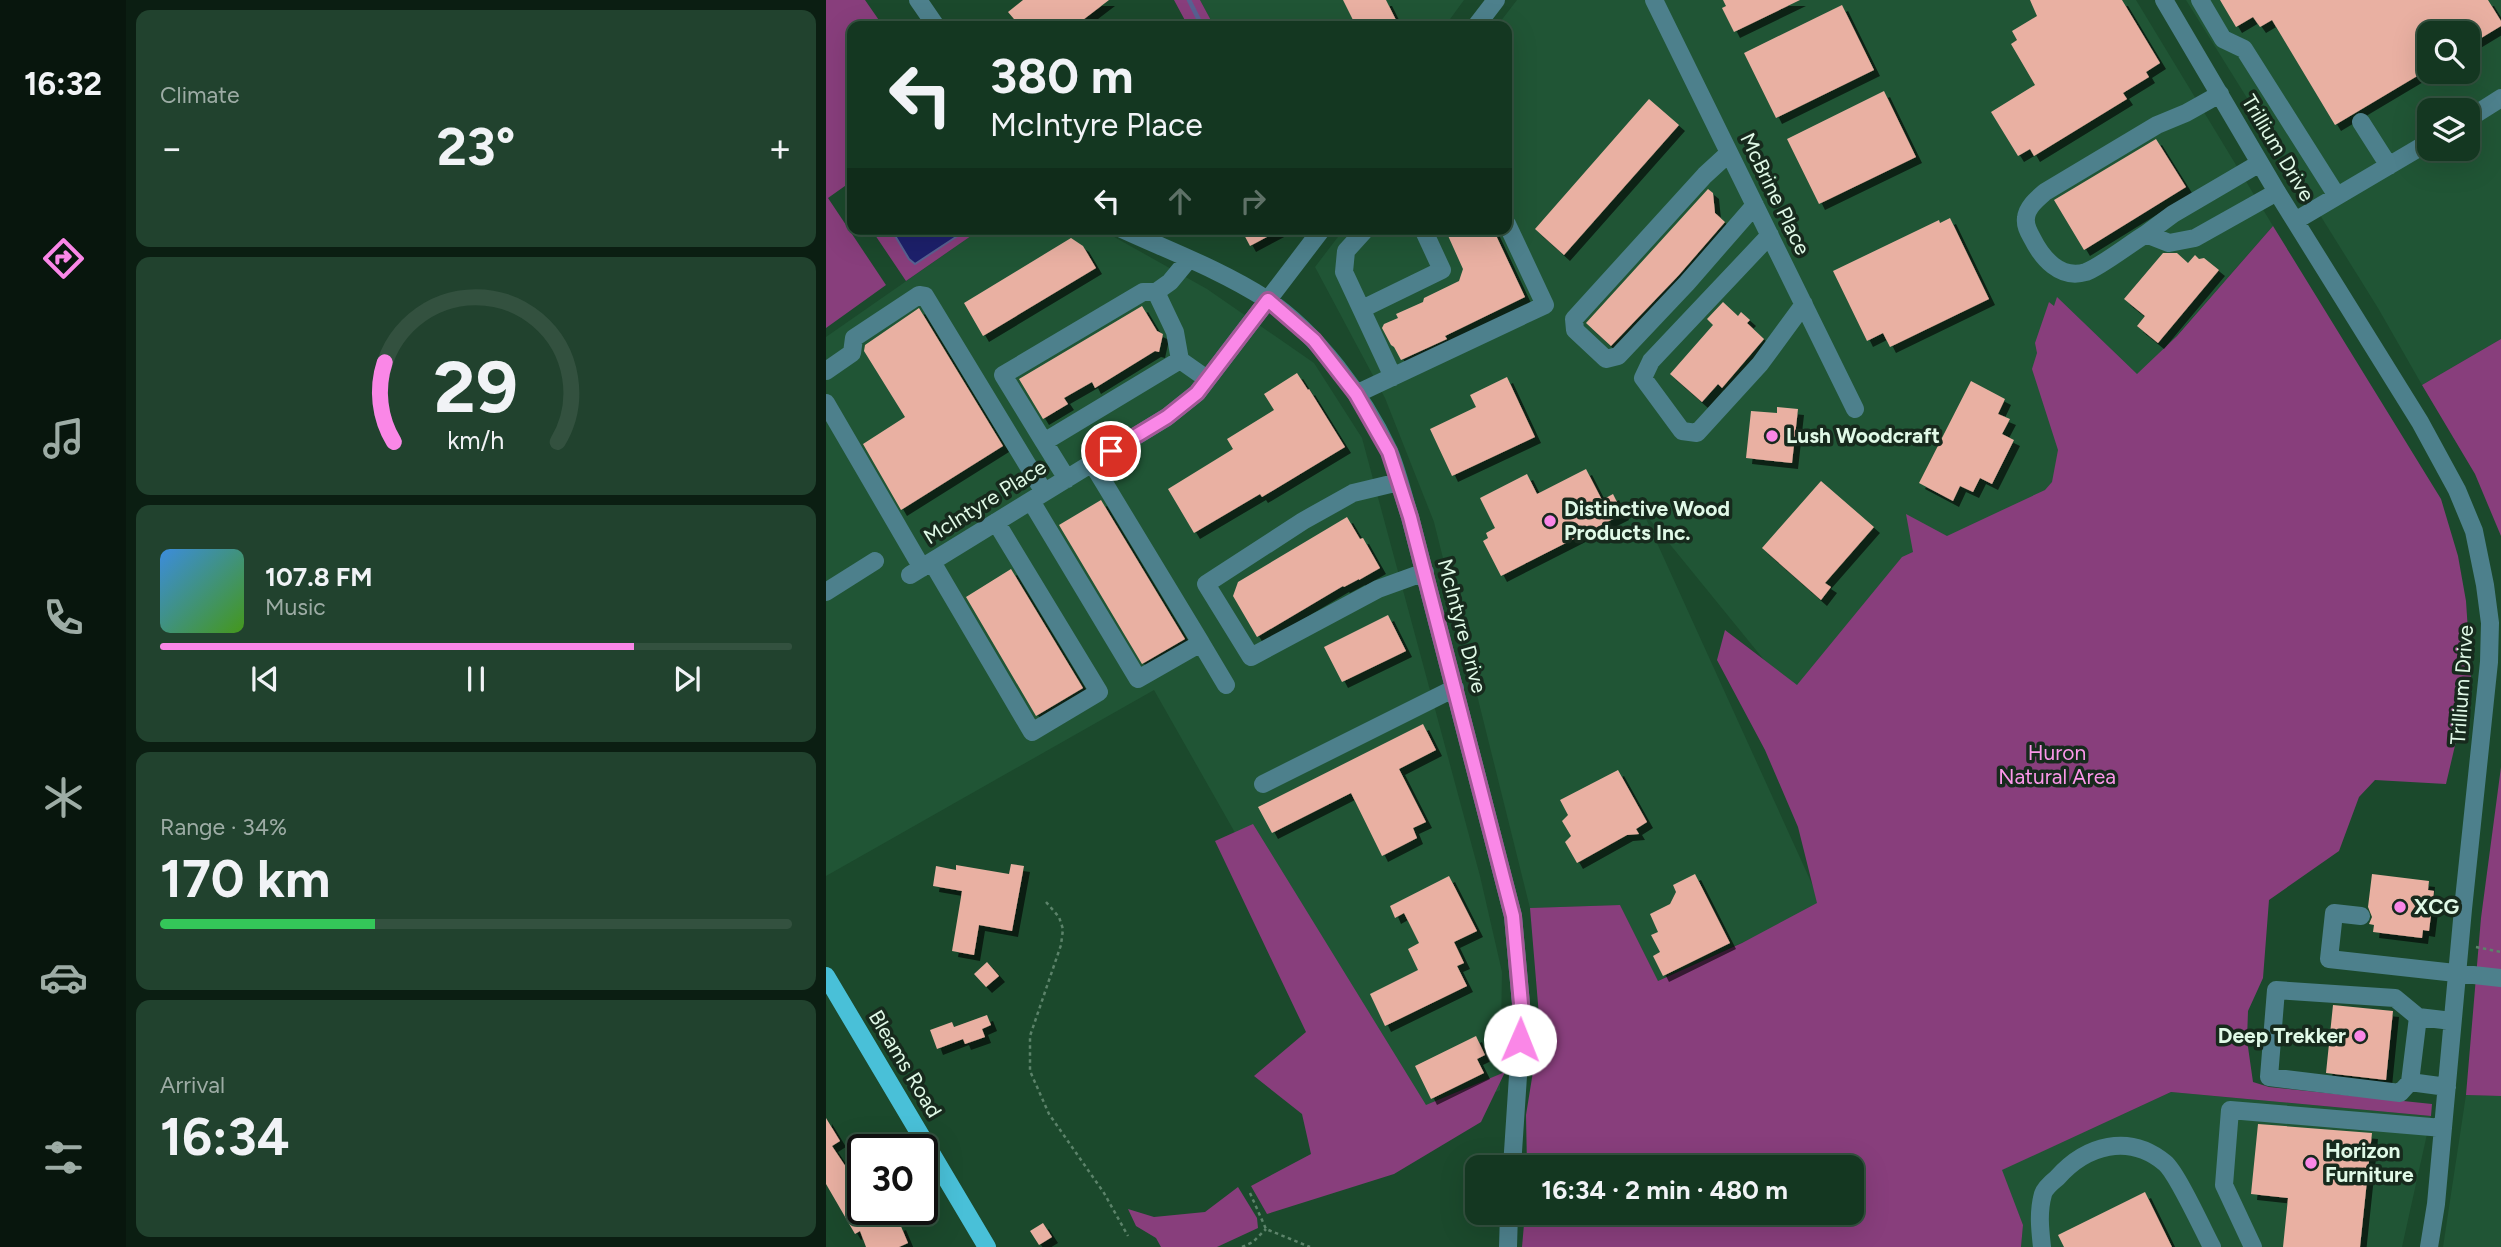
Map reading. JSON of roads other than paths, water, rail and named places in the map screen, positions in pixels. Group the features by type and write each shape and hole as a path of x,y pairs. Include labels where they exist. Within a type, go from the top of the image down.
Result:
{"main road":[{"name":"Bleams Road","path":"826,976 987,1247"}],"street":[{"path":"918,0 933,21"},
{"path":"1480,21 1496,0"},
{"name":"McBrine Place","path":"1654,0 1855,409"},
{"name":"Trillium Drive","path":"2164,0 2277,192 2420,422 2458,490 2474,531 2490,623 2489,662 2436,1204 2428,1247"},
{"path":"2200,0 2224,39 2244,48 2337,196"},
{"path":"2220,94 2157,125 2045,192 2033,203 2026,215 2026,227 2040,253 2051,266 2067,273 2086,272 2173,214 2260,163"},
{"path":"2480,111 2501,98"},
{"path":"2361,122 2389,166"},
{"path":"2295,221 2417,149"},
{"path":"1729,153 1705,175 1574,319 1575,330 1606,359 1618,356 1688,283 1755,205"},
{"path":"2146,234 2169,243 2194,238 2277,192"},
{"name":"McIntyre Drive","path":"1135,235 1225,275 1268,300 1314,340 1356,394 1389,452 1424,572 1513,916 1522,1015 1513,1155"},
{"name":"McIntyre Place","path":"921,568 1167,417 1197,393 1317,235"},
{"path":"1361,235 1346,251 1344,272 1393,377"},
{"path":"1362,309 1442,270 1426,235"},
{"path":"1356,394 1545,305 1512,235"},
{"path":"1770,235 1651,361 1643,378 1682,431 1697,433 1760,364 1804,304"},
{"path":"1066,479 1003,375 1143,292 1156,292 1170,282 1189,259"},
{"path":"1156,292 1175,332 1180,360 1207,379"},
{"path":"826,371 852,353 854,338 919,295 925,296 1138,679 1200,643"},
{"path":"1044,442 1180,360"},
{"path":"826,403 921,568 1032,732 1099,692 996,522"},
{"path":"1093,463 1226,685"},
{"path":"1399,482 1353,493 1303,521 1206,584 1251,657 1378,589 1424,572"},
{"path":"826,592 875,561"},
{"path":"1263,784 1455,688"},
{"path":"2361,916 2334,913 2329,959 2501,978"},
{"path":"2418,1017 2410,1082 2400,1093 2269,1077 2276,990 2395,998 2418,1017 2452,1021"},
{"path":"2410,1082 2447,1087"},
{"path":"2253,1247 2224,1185 2230,1110 2443,1128"},
{"path":"2042,1247 2039,1221 2044,1192 2068,1165 2101,1148 2125,1144 2147,1151 2168,1165 2213,1247"},
{"path":"1508,1247 1509,1225"}],"waterway":[{"path":"1189,0 1200,21"}],"place":[{"name":"Lush Woodcraft","path":"1772,436"},
{"name":"Distinctive Wood Products Inc.","path":"1550,521"},
{"name":"XCG","path":"2400,907"},
{"name":"Deep Trekker","path":"2360,1036"},
{"name":"Horizon Furniture","path":"2311,1163"}],"park label":[{"name":"Huron Natural Area","path":"2057,765"}]}
